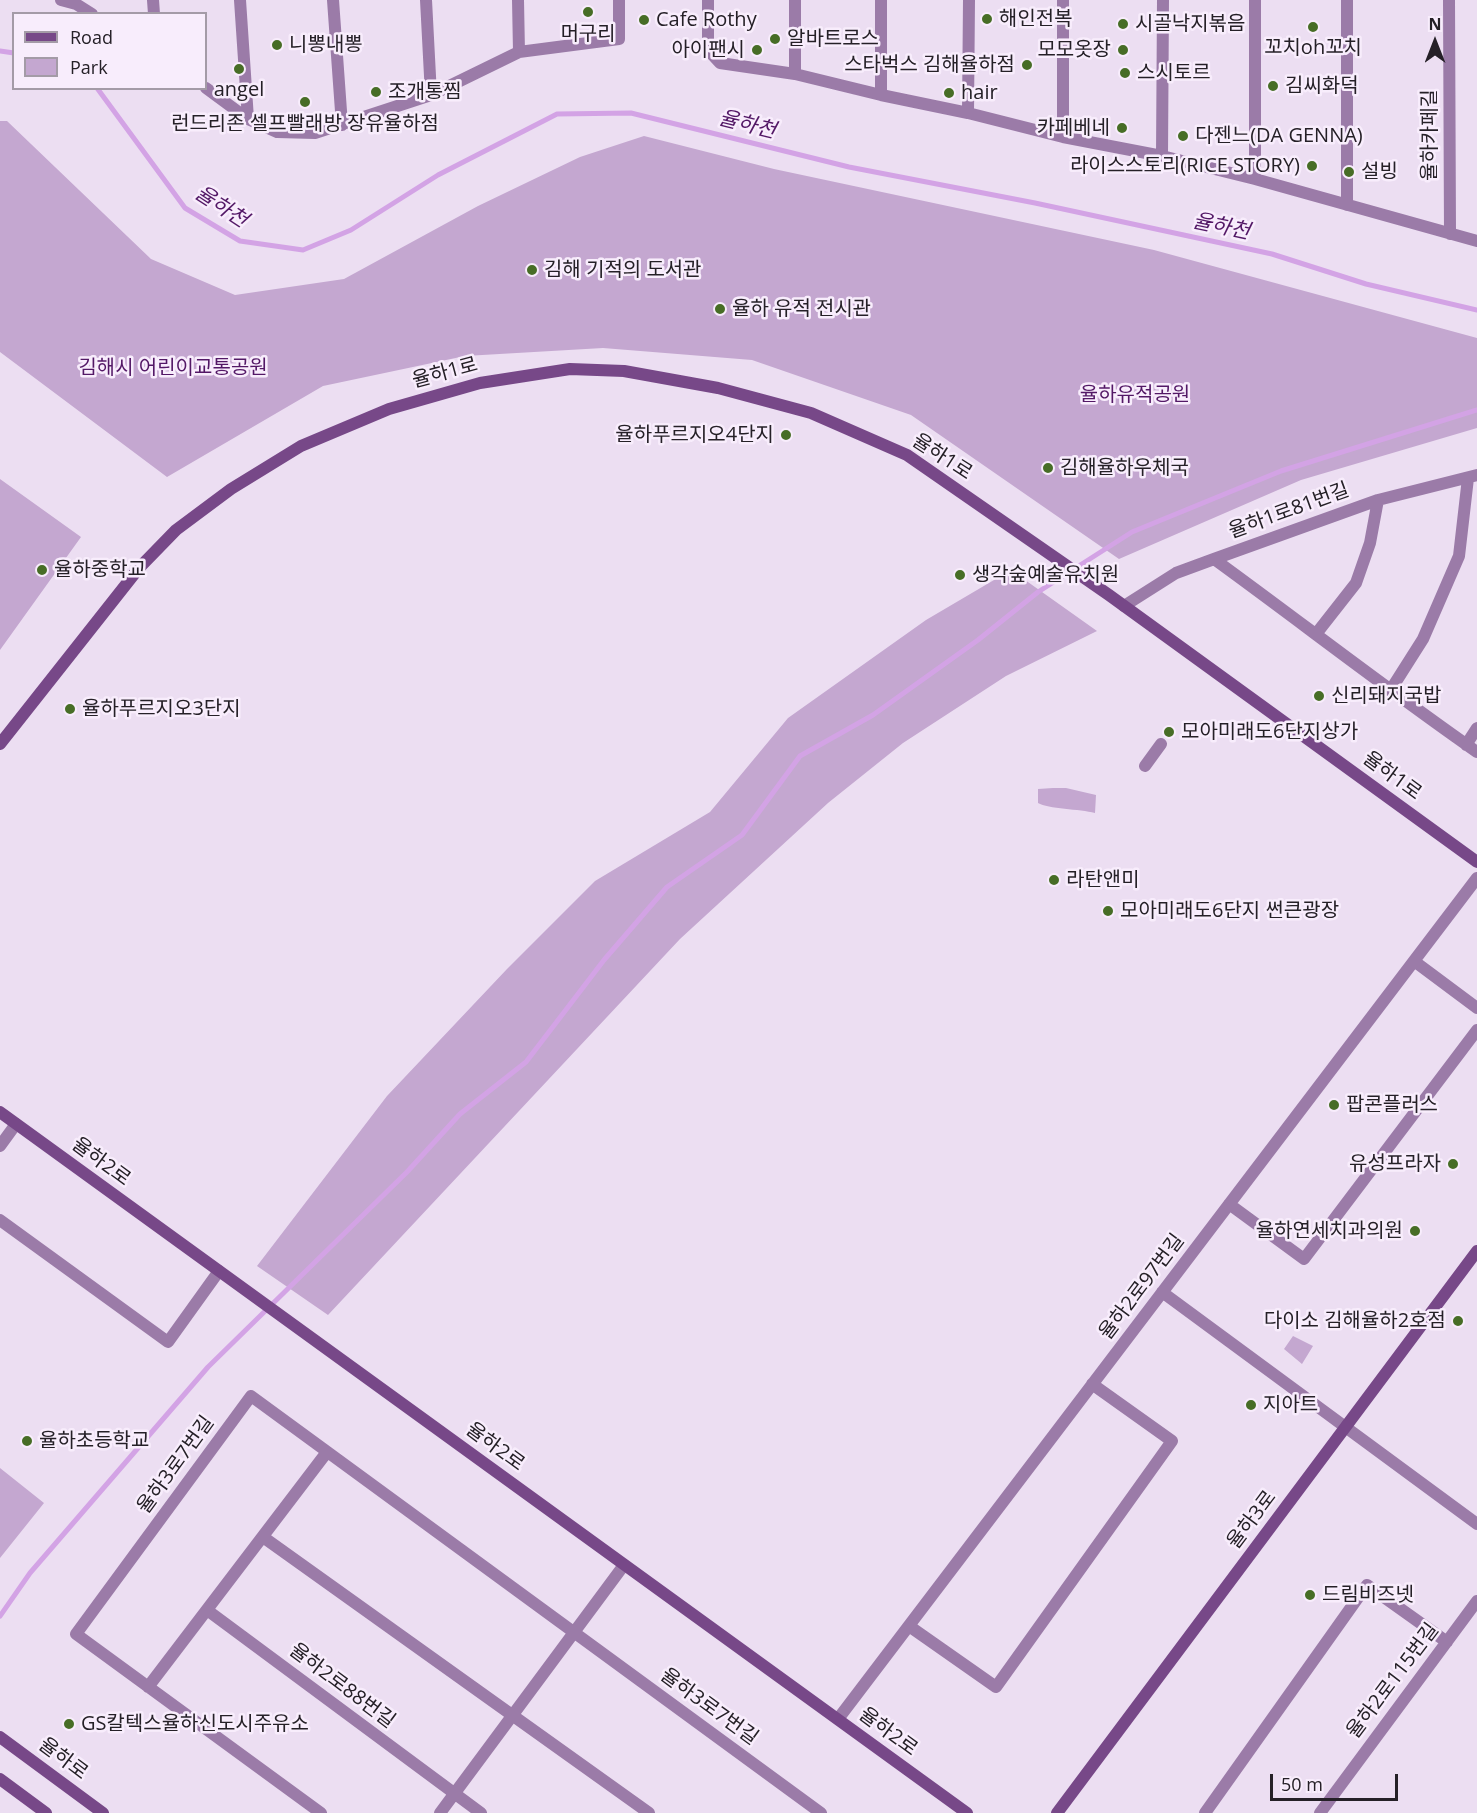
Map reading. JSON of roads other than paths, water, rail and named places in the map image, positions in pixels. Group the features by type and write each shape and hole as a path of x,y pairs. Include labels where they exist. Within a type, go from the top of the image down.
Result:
{"street":[{"path":"61,0 76,4 89,12"},
{"path":"240,0 248,119"},
{"path":"333,0 342,125"},
{"path":"426,0 431,95"},
{"path":"518,0 519,52"},
{"path":"207,89 248,119 276,132 315,133 431,95 519,52 619,39 619,0"},
{"path":"708,0 708,50 720,63 795,74 1063,137 1162,156 1255,179 1477,241"},
{"path":"795,0 795,74"},
{"path":"881,0 881,95"},
{"path":"968,113 969,0"},
{"path":"1063,0 1063,137"},
{"path":"1162,156 1163,0"},
{"path":"1255,0 1255,179"},
{"path":"1347,0 1347,205"},
{"name":"율하카페길","path":"1449,0 1450,234"},
{"name":"율하1로","path":"0,744 139,568 176,530 231,489 301,446 389,409 480,383 570,369 624,371 718,388 811,413 906,455 1124,606 1477,862"},
{"name":"율하1로81번길","path":"1124,606 1176,573 1378,500 1473,476 1459,556 1423,639 1390,691"},
{"name":"율하1로81번길","path":"1316,634 1356,583 1370,543 1378,500"},
{"name":"율하1로81번길","path":"1214,559 1390,691 1477,752"},
{"path":"1466,745 1477,728"},
{"path":"1145,766 1161,744"},
{"name":"율하2로97번길","path":"838,1719 1477,878"},
{"path":"1414,961 1477,1008"},
{"path":"1229,1204 1304,1259 1477,1030"},
{"name":"율하2로","path":"0,1112 967,1813"},
{"path":"0,1146 16,1124"},
{"path":"0,1220 168,1342 219,1271"},
{"name":"율하3로","path":"1058,1813 1477,1251"},
{"path":"1162,1292 1477,1524"},
{"path":"909,1626 996,1687 1172,1441 1092,1384"},
{"name":"율하3로7번길","path":"321,1813 76,1634 251,1396 821,1813"},
{"path":"148,1687 327,1452"},
{"path":"263,1537 650,1813"},
{"path":"440,1813 624,1565"},
{"path":"1205,1813 1367,1585 1447,1641"},
{"name":"율하2로115번길","path":"1320,1813 1477,1601"},
{"name":"율하2로88번길","path":"207,1610 454,1794"},
{"name":"율하로","path":"0,1737 103,1813"},
{"path":"0,1779 45,1813"},
{"path":"454,1794 481,1813"}],"waterway":[{"name":"율하천","path":"0,51 12,53"},
{"name":"율하천","path":"98,90 185,208 240,241 303,250 351,230 438,175 557,114 631,113 849,167 1035,203 1272,254 1366,284 1477,310"},
{"path":"0,1616 30,1573 208,1367 407,1172 460,1114 526,1062 604,960 667,887 742,835 800,756 873,715 978,640 1038,592 1132,532 1281,471 1477,410"}],"place":[{"name":"머구리","path":"588,12"},
{"name":"해인전복","path":"987,19"},
{"name":"Cafe Rothy","path":"644,20"},
{"name":"시골낙지볶음","path":"1123,24"},
{"name":"꼬치oh꼬치","path":"1313,27"},
{"name":"알바트로스","path":"775,39"},
{"name":"니뽕내뽕","path":"277,45"},
{"name":"아이팬시","path":"757,50"},
{"name":"모모옷장","path":"1123,50"},
{"name":"스타벅스 김해율하점","path":"1027,65"},
{"name":"angel","path":"239,69"},
{"name":"스시토르","path":"1125,73"},
{"name":"김씨화덕","path":"1273,86"},
{"name":"조개통찜","path":"376,92"},
{"name":"hair","path":"949,93"},
{"name":"런드리존 셀프빨래방 장유율하점","path":"305,102"},
{"name":"카페베네","path":"1122,128"},
{"name":"다젠느(DA GENNA)","path":"1183,136"},
{"name":"라이스스토리(RICE STORY)","path":"1312,166"},
{"name":"설빙","path":"1349,172"},
{"name":"김해 기적의 도서관","path":"532,270"},
{"name":"율하 유적 전시관","path":"720,309"},
{"name":"율하푸르지오4단지","path":"786,435"},
{"name":"김해율하우체국","path":"1048,468"},
{"name":"율하중학교","path":"42,570"},
{"name":"생각숲예술유치원","path":"960,575"},
{"name":"신리돼지국밥","path":"1319,696"},
{"name":"율하푸르지오3단지","path":"70,709"},
{"name":"모아미래도6단지상가","path":"1169,732"},
{"name":"라탄앤미","path":"1054,880"},
{"name":"모아미래도6단지 썬큰광장","path":"1108,911"},
{"name":"팝콘플러스","path":"1334,1105"},
{"name":"유성프라자","path":"1453,1164"},
{"name":"율하연세치과의원","path":"1415,1231"},
{"name":"다이소 김해율하2호점","path":"1458,1321"},
{"name":"지아트","path":"1251,1405"},
{"name":"율하초등학교","path":"27,1441"},
{"name":"드림비즈넷","path":"1310,1595"},
{"name":"GS칼텍스율하신도시주유소","path":"69,1724"}],"park label":[{"name":"김해시 어린이교통공원","path":"173,368"},
{"name":"율하유적공원","path":"1135,395"}]}
